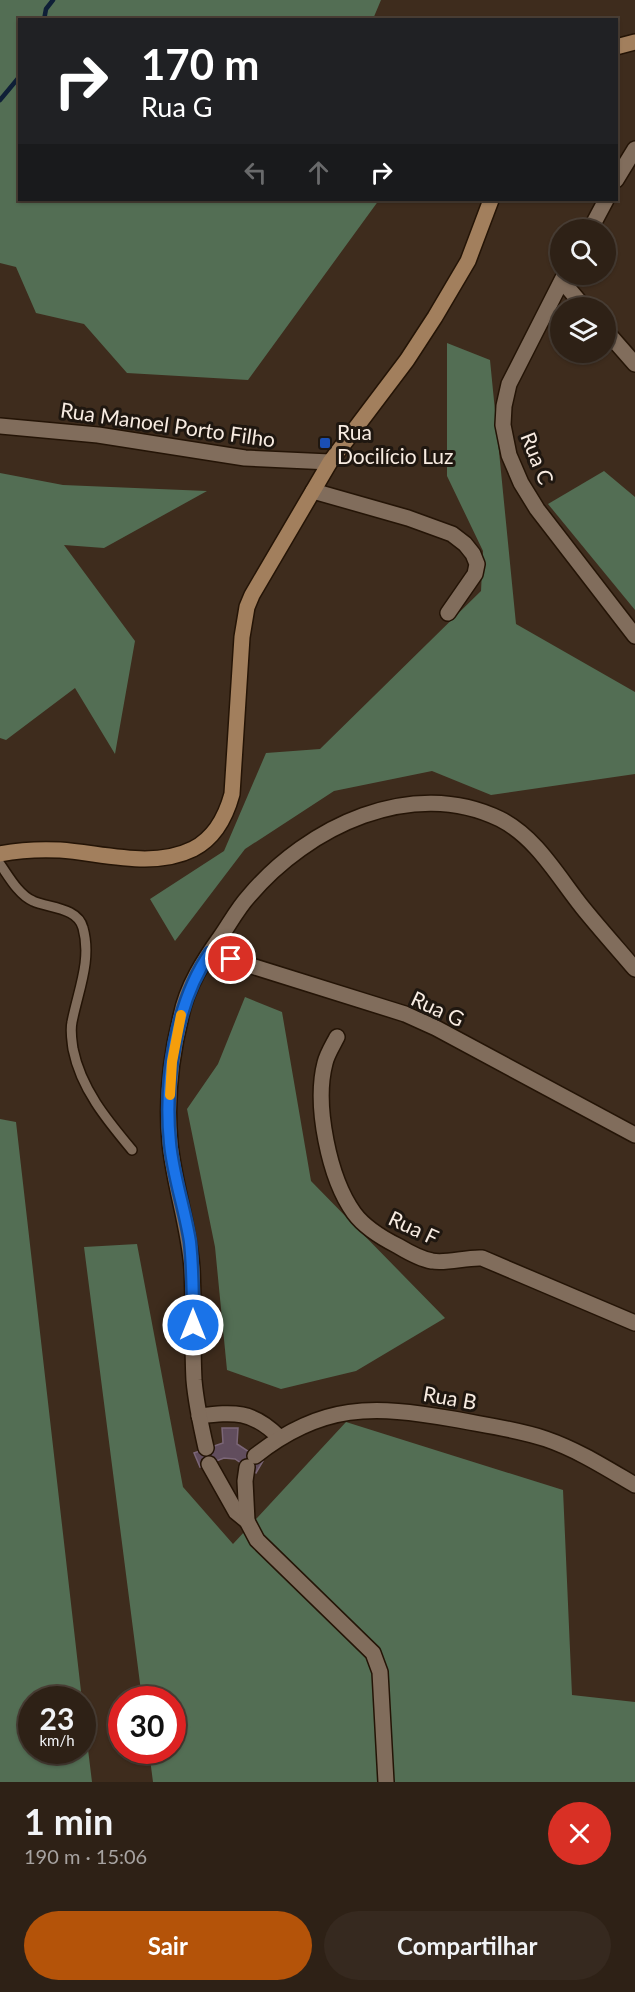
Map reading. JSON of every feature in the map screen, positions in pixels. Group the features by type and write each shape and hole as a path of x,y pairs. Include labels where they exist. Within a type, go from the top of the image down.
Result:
{"main road":[{"path":"618,46 635,42"},
{"path":"0,854 38,849 124,857 164,857 194,848 214,833 225,816 234,784 240,657 247,607 252,595 330,462 402,368 430,325 468,261 491,201"}],"street":[{"path":"618,177 635,149"},
{"path":"596,219 605,201"},
{"name":"Rua C","path":"559,285 509,384 503,425 509,455 521,483 537,509 635,636"},
{"path":"616,342 635,364"},
{"name":"Rua Manoel Porto Filho","path":"0,426 98,435 245,458 330,462"},
{"path":"313,491 408,518 452,534 465,544 477,564 475,574 448,613"},
{"path":"206,1448 194,1381 190,1251 170,1143 172,1062 181,1013 190,988 210,953 248,897 274,870 297,852 330,831 370,812 404,804 426,803 470,809 500,819 519,832 548,860 582,907 635,969"},
{"name":"Rua G","path":"210,953 405,1014 436,1028 635,1135"},
{"name":"Rua F","path":"337,1037 326,1061 321,1103 337,1178 355,1214 374,1232 420,1257 432,1261 467,1257 482,1258 635,1323"},
{"name":"Rua B","path":"247,1521 245,1481 251,1461 279,1437 300,1426 327,1416 363,1410 406,1411 512,1430 580,1453 635,1485"},
{"path":"199,1416 231,1413 250,1416 266,1424 279,1437"},
{"path":"209,1464 236,1512 247,1521 257,1540 373,1653 380,1672 386,1782"}],"lane":[{"path":"0,864 13,883 33,902 63,909 76,917 83,926 86,954 83,979 71,1025 76,1063 88,1092 132,1150"}],"green space":[{"path":"0,0 381,0 373,18 18,18 18,201 378,201 248,380 127,373 84,324 36,313 16,267 0,263"},
{"path":"447,343 490,360 516,624 635,692 635,774 491,795 432,771 334,791 245,849 175,941 150,899 224,851 266,753 320,749 481,591 483,551 447,476"},
{"path":"604,471 635,497 635,610 548,504"},
{"path":"0,473 63,485 207,491 104,548 64,545 135,641 115,754 75,688 6,740 0,738"},
{"path":"245,997 282,1012 311,1181 445,1318 356,1371 281,1389 227,1370 215,1247 187,1109 218,1064"},
{"path":"0,1119 16,1122 80,1686 18,1686 18,1764 90,1764 92,1782 0,1782"},
{"path":"137,1244 183,1487 233,1544 346,1422 563,1490 572,1695 635,1702 635,1782 153,1782 151,1764 186,1764 186,1686 140,1686 84,1247"}],"building":[{"path":"222,1428 238,1428 237,1444 263,1461 256,1473 235,1459 224,1458 200,1467 194,1453 223,1443"}],"waterway":[{"path":"44,18 46,9 53,0"},
{"path":"0,100 18,78"}],"slow traffic":[{"path":"170,1095 172,1062 181,1015"}],"place":[{"name":"Rua Docilício Luz","path":"325,443"}],"route":[{"path":"193,1325 189,1242 170,1143 172,1062 181,1013 190,988 203,963 210,953 231,959"}]}
